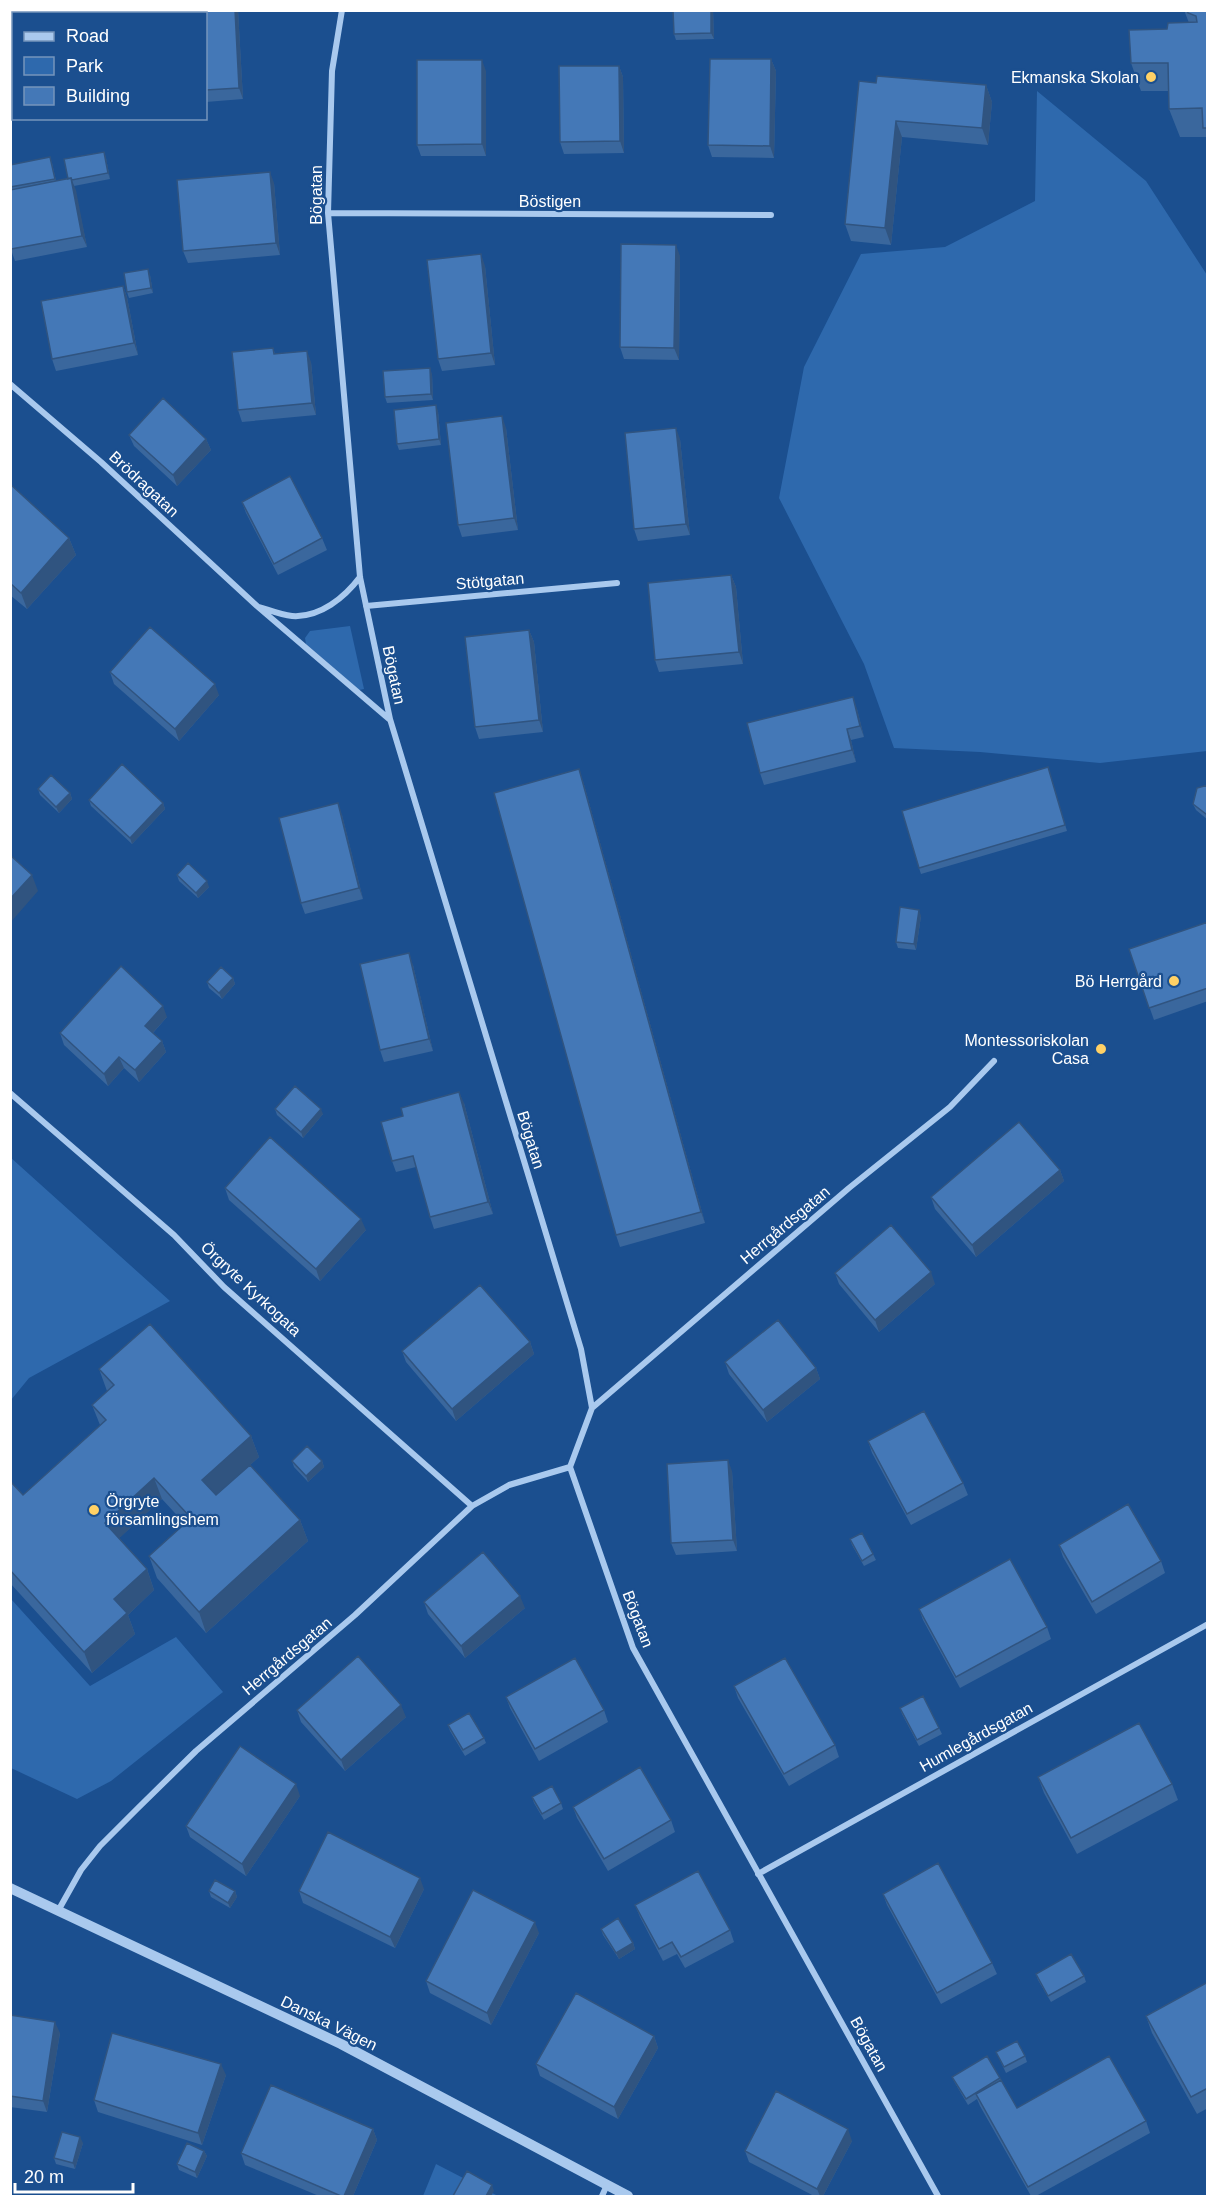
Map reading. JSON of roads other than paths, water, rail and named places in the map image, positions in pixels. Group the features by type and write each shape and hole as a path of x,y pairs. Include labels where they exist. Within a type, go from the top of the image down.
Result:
{"street":[{"name":"Bögatan","path":"342,10 332,71 328,213 360,577 390,719 581,1349 592,1408"},
{"name":"Böstigen","path":"328,213 771,215"},
{"name":"Brödragatan","path":"10,384 101,462 257,606 390,719"},
{"name":"Brödragatan","path":"257,606 292,616 320,612 349,591 360,577"},
{"name":"Stötgatan","path":"366,606 617,583"},
{"name":"Herrgårdsgatan","path":"592,1408 849,1188 950,1107 994,1061"},
{"name":"Örgryte Kyrkogata","path":"10,1093 174,1235 224,1287 472,1506"},
{"path":"570,1467 592,1408"},
{"name":"Bögatan","path":"570,1467 633,1648 938,2196"},
{"name":"Herrgårdsgatan","path":"58,1911 81,1870 100,1846 146,1799 196,1751 355,1616 472,1506 509,1485 570,1467"},
{"name":"Humlegårdsgatan","path":"758,1874 1208,1624"},
{"name":"Danska Vägen","path":"10,1888 340,2044 628,2196"},
{"path":"602,2196 607,2185"}],"place":[{"name":"Ekmanska Skolan","path":"1151,77"},
{"name":"Bö Herrgård","path":"1174,981"},
{"name":"Montessoriskolan Casa","path":"1101,1049"},
{"name":"Örgryte församlingshem","path":"94,1510"}]}
